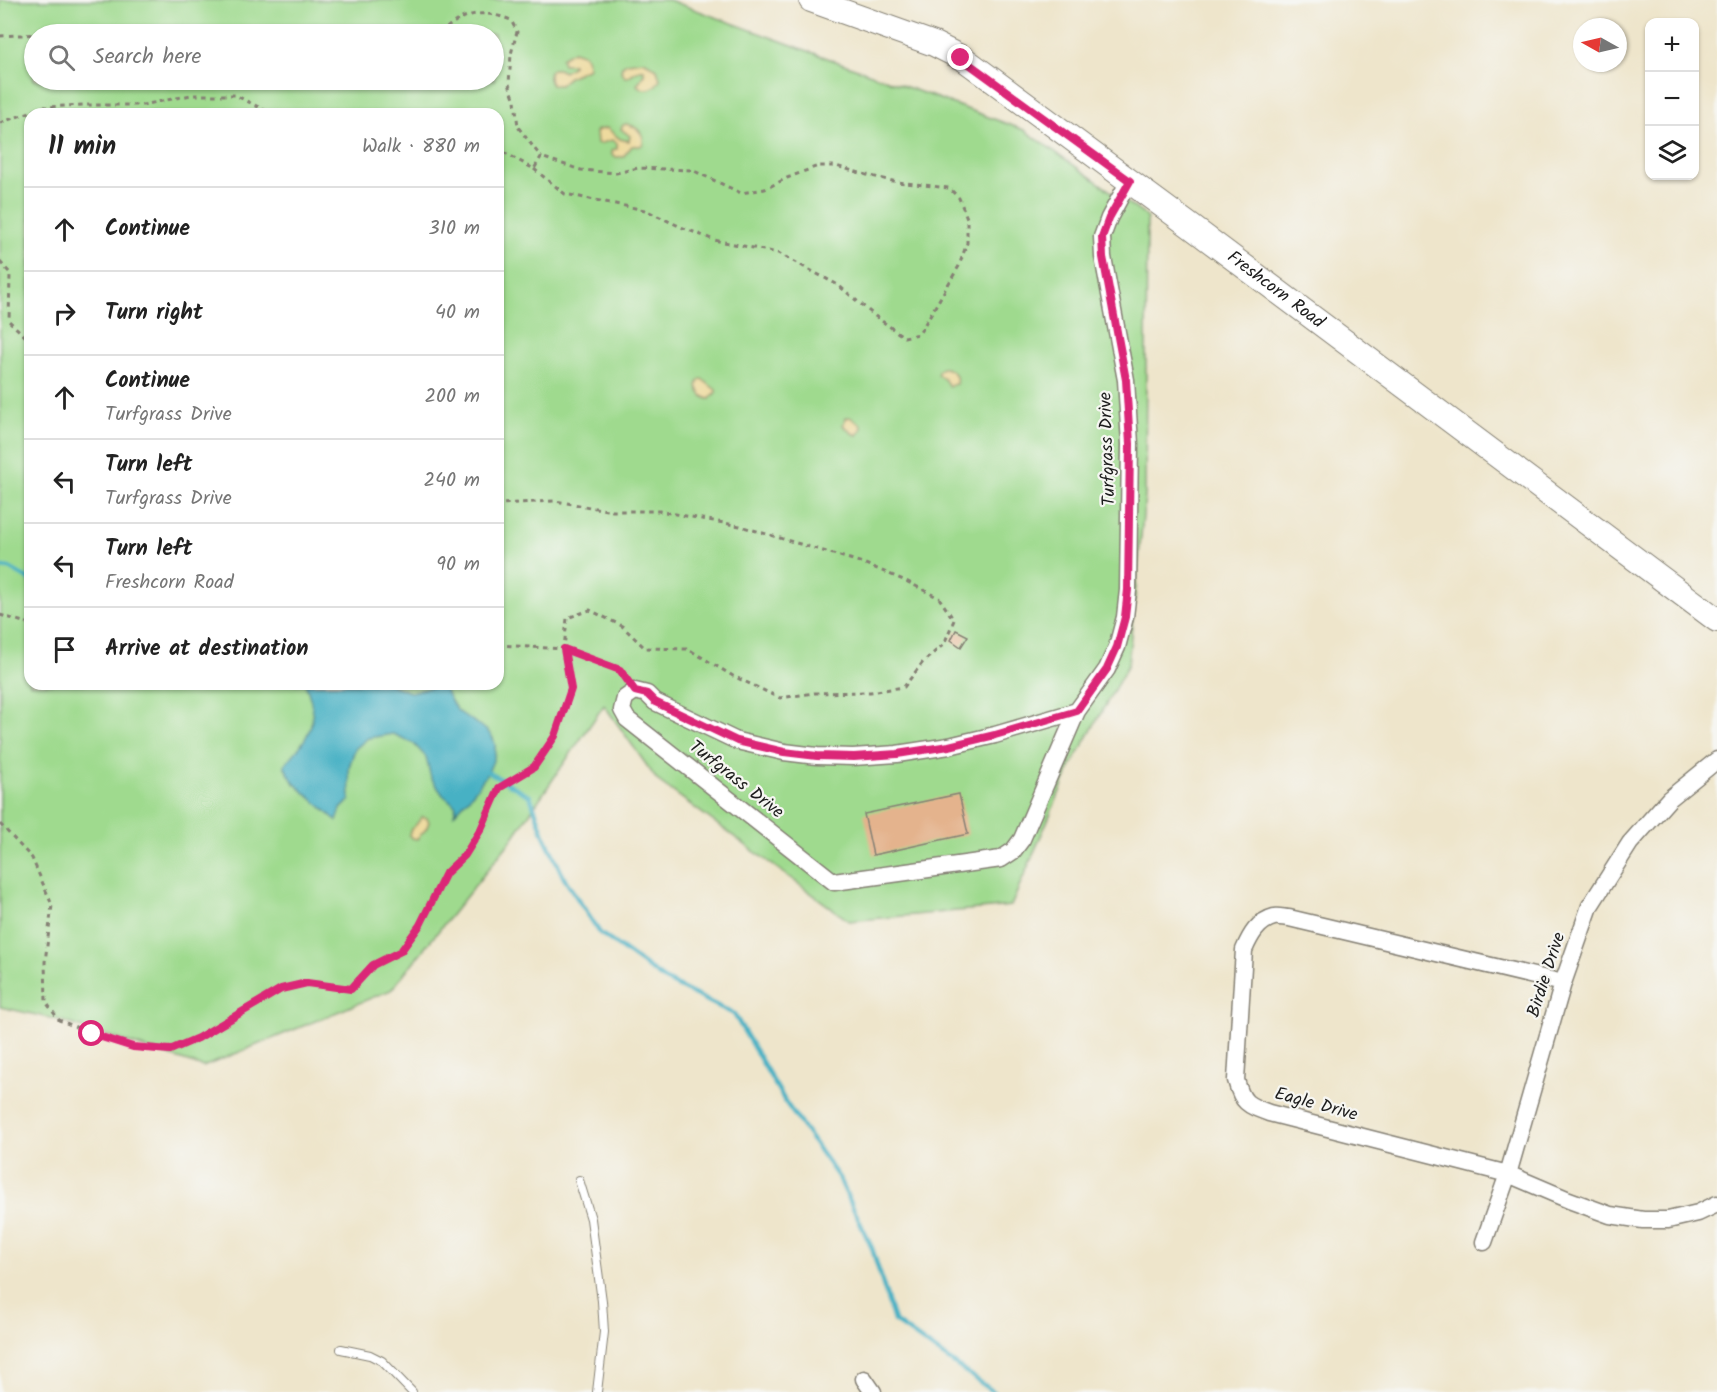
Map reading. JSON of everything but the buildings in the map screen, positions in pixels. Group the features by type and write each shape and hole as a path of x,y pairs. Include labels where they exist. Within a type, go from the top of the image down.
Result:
{"street":[{"name":"Freshcorn Road","path":"811,0 934,44 964,59 1717,620"},
{"name":"Turfgrass Drive","path":"1077,711 949,746 897,754 854,757 784,752 737,741 655,702 647,694 635,691 625,698 622,710 627,719 834,882 1001,859 1012,851 1022,839 1077,711 1107,669 1117,647 1125,617 1128,590 1130,444 1126,380 1103,257 1102,237 1109,218 1130,181"},
{"name":"Birdie Drive","path":"1484,1242 1508,1174 1563,983 1590,906 1630,843 1670,798 1717,760"},
{"name":"Eagle Drive","path":"1563,983 1289,918 1274,917 1261,924 1251,934 1244,950 1236,1080 1240,1097 1254,1108 1269,1113 1508,1174 1610,1215 1643,1221 1668,1220 1698,1213 1717,1204"}],"lane":[{"path":"579,1180 591,1219 602,1301 604,1332 597,1392"},
{"path":"341,1349 370,1355 382,1361 412,1392"}],"path":[{"path":"452,24 473,13 495,14 511,20 517,32 511,54 508,84 515,100 518,128 541,157 581,170 616,173 638,168 692,170 741,193 765,189 818,166 836,166 897,182 949,188 959,198 967,218 968,243 959,266 919,334 904,337 838,285 778,253 714,240 645,210 565,194 534,169 504,152"},
{"path":"0,36 24,35"},
{"path":"41,108 143,105 191,95 235,96 260,108"},
{"path":"0,123 24,114"},
{"path":"534,169 541,157"},
{"path":"0,262 10,273 9,321 24,335"},
{"path":"0,824 32,858 52,905 45,962 46,1002 59,1020 92,1034 133,1047 170,1050 198,1038 281,989 307,983 351,989 373,965 401,951 420,925 446,873 465,855 481,829 499,788 534,767 555,736 571,689 564,649 567,618 590,610 622,626 645,648 688,649 733,676 780,698 814,693 870,692 903,687 923,662 944,644 954,620 939,598 906,581 863,563 740,525 659,511 613,511 555,501 504,504"},
{"path":"0,615 24,622"},
{"path":"504,645 564,649 620,670 635,691"}],"green space":[{"path":"0,0 669,0 1024,130 1147,217 1145,496 1128,665 1070,768 1011,906 849,921 657,780 604,705 510,842 391,990 203,1067 59,1020 0,1007"}],"sand":[{"path":"573,51 585,55 589,68 569,77 560,85 552,85 549,77 550,71 558,69 564,72 573,66 573,64 563,64 561,58"},
{"path":"644,61 657,69 660,79 656,85 647,89 637,85 644,70 625,77 621,71 622,66 627,63"},
{"path":"626,124 639,131 643,137 643,144 632,146 623,157 616,157 612,154 612,150 617,149 617,143 612,140 597,143 596,132 607,128 620,139 629,141 630,136 621,129"},
{"path":"942,368 953,372 956,376 956,384 949,386 938,375 938,371"},
{"path":"702,379 716,390 710,399 700,393 697,386 699,380"},
{"path":"850,417 861,425 862,429 857,435 843,425 846,418"},
{"path":"422,817 427,818 429,822 426,829 417,839 412,838 409,835 411,829"}],"water":[{"path":"307,690 405,690 410,692 446,690 457,710 491,735 495,745 491,766 477,788 454,814 456,806 443,795 431,778 426,757 413,743 393,734 368,738 355,749 349,767 350,800 341,809 337,821 294,783 284,766 300,747 310,729 312,709"}],"waterway":[{"path":"0,567 9,568 24,577"},
{"path":"488,772 530,796 544,835 564,878 600,933 665,980 734,1014 786,1103 839,1178 872,1248 894,1321 994,1392"}],"route":[{"path":"92,1034 133,1047 170,1050 198,1038 281,989 307,983 351,989 373,965 401,951 420,925 446,873 465,855 481,829 499,788 534,767 555,736 571,689 564,649 620,670 635,691 647,694 655,702 737,741 784,752 817,756 854,757 897,754 949,746 1077,711 1107,669 1117,647 1125,617 1128,590 1130,444 1126,380 1103,257 1102,237 1109,218 1130,181 961,58"}]}
